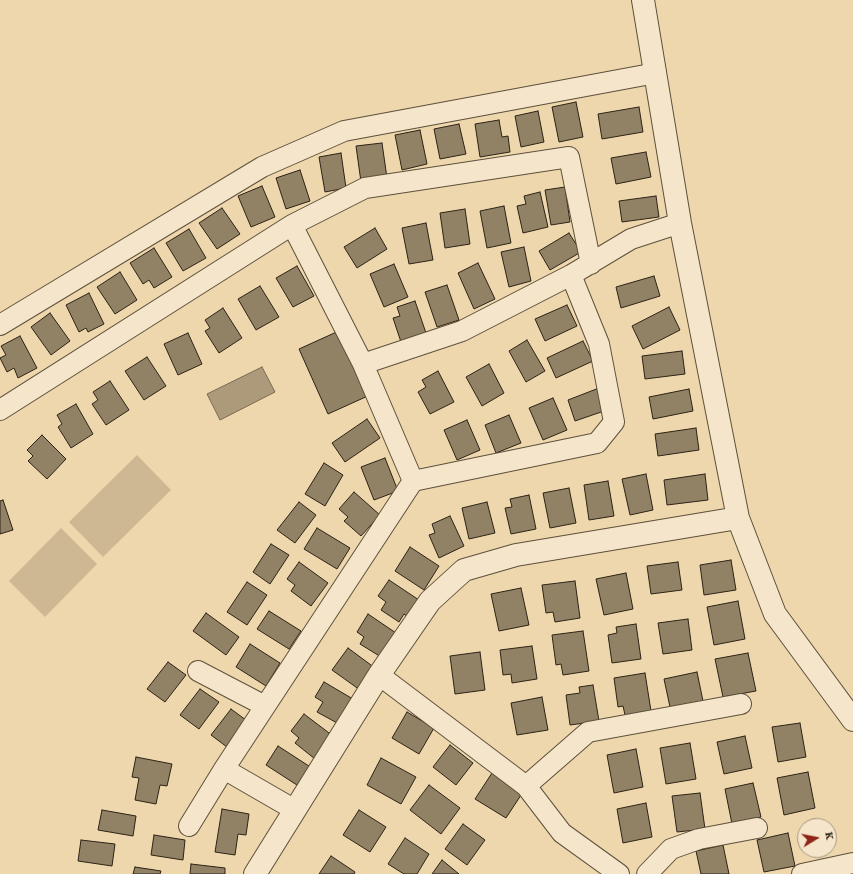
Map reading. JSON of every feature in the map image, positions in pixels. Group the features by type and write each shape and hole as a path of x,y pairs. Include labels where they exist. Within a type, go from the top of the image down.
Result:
{"street":[{"path":"643,0 680,223 738,518 775,614 853,720"},
{"path":"0,325 262,167 344,131 656,73"},
{"path":"0,410 292,225 365,188 570,157 590,264"},
{"path":"363,364 462,331 571,275 631,239 680,223"},
{"path":"292,225 363,364 413,481"},
{"path":"189,826 224,769 413,481 597,443 614,422 599,344 571,275"},
{"path":"255,874 380,676 430,600 464,570 516,555 738,518"},
{"path":"198,671 265,706"},
{"path":"380,676 526,786 562,834 619,874"},
{"path":"526,786 588,732 741,704"},
{"path":"224,769 295,810"},
{"path":"647,874 671,849 699,839 757,828"},
{"path":"802,874 853,863"}],"shaded area":[{"path":"262,367 275,392 220,420 207,394"},
{"path":"137,455 171,490 103,557 69,522"},
{"path":"61,528 97,564 45,617 9,581"}],"building":[{"path":"576,102 583,137 559,142 552,107"},
{"path":"639,107 643,132 602,139 598,114"},
{"path":"538,111 544,142 521,147 515,116"},
{"path":"499,120 502,137 508,136 510,152 480,157 475,124"},
{"path":"459,124 466,154 440,159 434,129"},
{"path":"420,130 427,164 402,170 395,135"},
{"path":"382,143 387,178 361,182 356,146"},
{"path":"646,152 651,177 616,184 611,158"},
{"path":"341,153 346,188 325,192 319,157"},
{"path":"300,170 310,201 286,209 276,178"},
{"path":"262,186 275,217 251,227 238,196"},
{"path":"565,187 570,222 551,225 545,190"},
{"path":"540,192 548,227 523,233 517,206 526,204 524,196"},
{"path":"656,196 659,217 622,222 619,201"},
{"path":"504,206 511,243 487,248 480,211"},
{"path":"222,208 240,234 217,249 199,223"},
{"path":"465,209 470,244 445,248 440,213"},
{"path":"426,223 433,260 409,264 402,228"},
{"path":"375,228 387,249 357,268 344,247"},
{"path":"189,229 206,258 183,271 166,243"},
{"path":"569,233 581,252 550,270 539,251"},
{"path":"524,247 531,281 509,287 501,252"},
{"path":"154,248 172,277 154,288 149,280 143,284 130,263"},
{"path":"478,263 495,299 474,309 458,273"},
{"path":"394,264 408,297 384,307 370,274"},
{"path":"297,266 314,296 293,307 276,278"},
{"path":"120,272 137,300 115,314 97,287"},
{"path":"654,276 660,296 621,308 616,287"},
{"path":"447,285 459,320 437,327 425,292"},
{"path":"260,286 279,317 256,330 238,299"},
{"path":"89,293 104,324 88,332 86,328 79,332 66,305"},
{"path":"415,301 426,333 401,342 393,318 400,316 397,307"},
{"path":"567,305 577,326 545,341 535,319"},
{"path":"669,307 680,330 643,349 632,326"},
{"path":"223,308 242,338 219,353 205,331 210,328 205,320"},
{"path":"50,313 70,341 51,355 31,327"},
{"path":"341,330 370,395 328,414 299,349"},
{"path":"188,333 202,364 178,375 164,344"},
{"path":"20,336 37,368 18,378 14,368 7,372 0,358 6,355 1,346"},
{"path":"527,340 545,371 526,382 509,351"},
{"path":"583,341 593,361 556,378 547,358"},
{"path":"682,351 685,374 645,379 642,356"},
{"path":"147,357 166,386 144,400 125,371"},
{"path":"489,364 504,393 482,406 466,377"},
{"path":"438,371 454,402 430,414 418,392 426,387 422,380"},
{"path":"110,381 129,410 106,425 92,404 98,400 93,392"},
{"path":"599,388 607,410 575,421 568,400"},
{"path":"689,389 693,411 653,419 649,397"},
{"path":"553,398 567,430 543,440 529,408"},
{"path":"76,404 93,434 71,448 58,427 62,424 57,415"},
{"path":"509,415 521,443 496,453 485,425"},
{"path":"367,419 380,438 345,462 332,443"},
{"path":"467,420 480,450 457,460 444,430"},
{"path":"696,428 699,450 658,456 655,434"},
{"path":"42,435 66,459 47,479 28,461 33,456 27,450"},
{"path":"385,458 398,491 374,500 361,467"},
{"path":"324,463 343,475 325,506 305,494"},
{"path":"646,474 653,510 630,515 622,479"},
{"path":"705,474 708,500 667,505 664,480"},
{"path":"608,481 614,516 589,520 584,485"},
{"path":"569,488 576,523 550,528 543,493"},
{"path":"354,492 380,515 361,536 344,521 348,517 339,509"},
{"path":"529,495 536,529 511,534 505,508 512,507 510,499"},
{"path":"3,500 13,530 0,534 0,501"},
{"path":"299,502 316,515 295,543 277,530"},
{"path":"487,502 495,533 469,539 462,508"},
{"path":"450,516 464,546 439,558 429,535 435,533 432,524"},
{"path":"317,528 350,548 337,569 304,549"},
{"path":"271,544 289,555 270,584 253,572"},
{"path":"410,547 439,566 424,590 395,571"},
{"path":"731,560 736,590 704,595 700,565"},
{"path":"299,562 328,583 311,606 291,591 295,585 287,579"},
{"path":"678,562 682,590 651,594 647,566"},
{"path":"626,573 633,609 604,615 596,579"},
{"path":"389,580 419,600 408,617 404,614 399,622 381,610 386,602 378,596"},
{"path":"575,581 580,618 555,622 553,612 546,613 542,585"},
{"path":"247,582 267,595 247,625 227,612"},
{"path":"521,588 529,625 499,631 491,594"},
{"path":"738,601 745,639 714,645 707,607"},
{"path":"269,611 301,631 289,649 257,629"},
{"path":"206,613 239,637 226,655 193,631"},
{"path":"368,614 396,633 381,657 360,644 364,637 357,632"},
{"path":"688,619 692,650 663,654 658,623"},
{"path":"636,624 641,659 612,663 608,635 617,633 616,627"},
{"path":"583,631 589,671 563,675 561,664 556,665 552,635"},
{"path":"250,644 280,663 266,686 236,667"},
{"path":"532,646 537,679 512,683 511,674 503,675 500,650"},
{"path":"348,648 375,668 360,690 332,670"},
{"path":"480,652 485,690 455,694 450,656"},
{"path":"748,653 756,691 723,697 715,659"},
{"path":"168,662 186,675 165,702 147,689"},
{"path":"697,672 703,701 670,707 664,679"},
{"path":"645,673 651,711 625,715 623,706 618,707 614,678"},
{"path":"324,682 353,699 339,724 317,712 323,702 315,697"},
{"path":"593,685 599,721 570,725 566,695 580,693 579,687"},
{"path":"200,689 219,702 199,729 180,715"},
{"path":"542,697 548,730 517,735 511,703"},
{"path":"231,709 250,723 231,750 211,735"},
{"path":"407,712 434,728 419,754 392,738"},
{"path":"304,714 333,736 315,759 295,743 299,738 291,731"},
{"path":"800,723 806,757 778,762 772,727"},
{"path":"745,736 752,768 724,774 717,742"},
{"path":"690,743 696,779 666,784 660,748"},
{"path":"450,745 473,763 456,785 433,767"},
{"path":"278,746 312,768 300,787 266,765"},
{"path":"636,749 643,787 614,793 607,755"},
{"path":"136,757 172,764 167,786 160,785 156,804 135,800 139,778 132,777"},
{"path":"381,758 416,777 401,804 367,785"},
{"path":"808,772 815,808 784,815 777,778"},
{"path":"492,773 523,792 506,818 475,799"},
{"path":"753,783 761,817 732,824 725,789"},
{"path":"429,785 460,808 441,834 410,810"},
{"path":"700,793 705,829 677,832 672,796"},
{"path":"646,803 652,837 623,843 617,809"},
{"path":"222,809 249,814 246,835 238,834 235,855 215,852"},
{"path":"102,810 136,816 133,836 98,830"},
{"path":"359,810 386,827 370,852 343,835"},
{"path":"463,824 485,840 467,865 445,849"},
{"path":"788,833 795,866 764,872 757,840"},
{"path":"154,835 185,840 183,860 151,855"},
{"path":"405,838 429,854 417,874 404,874 388,864"},
{"path":"81,840 115,844 112,866 78,861"},
{"path":"723,845 729,874 701,874 696,851"},
{"path":"331,856 355,872 354,874 319,874"},
{"path":"442,860 459,874 432,874"},
{"path":"191,864 225,868 225,874 190,874"},
{"path":"135,867 161,871 160,874 133,874"}]}
